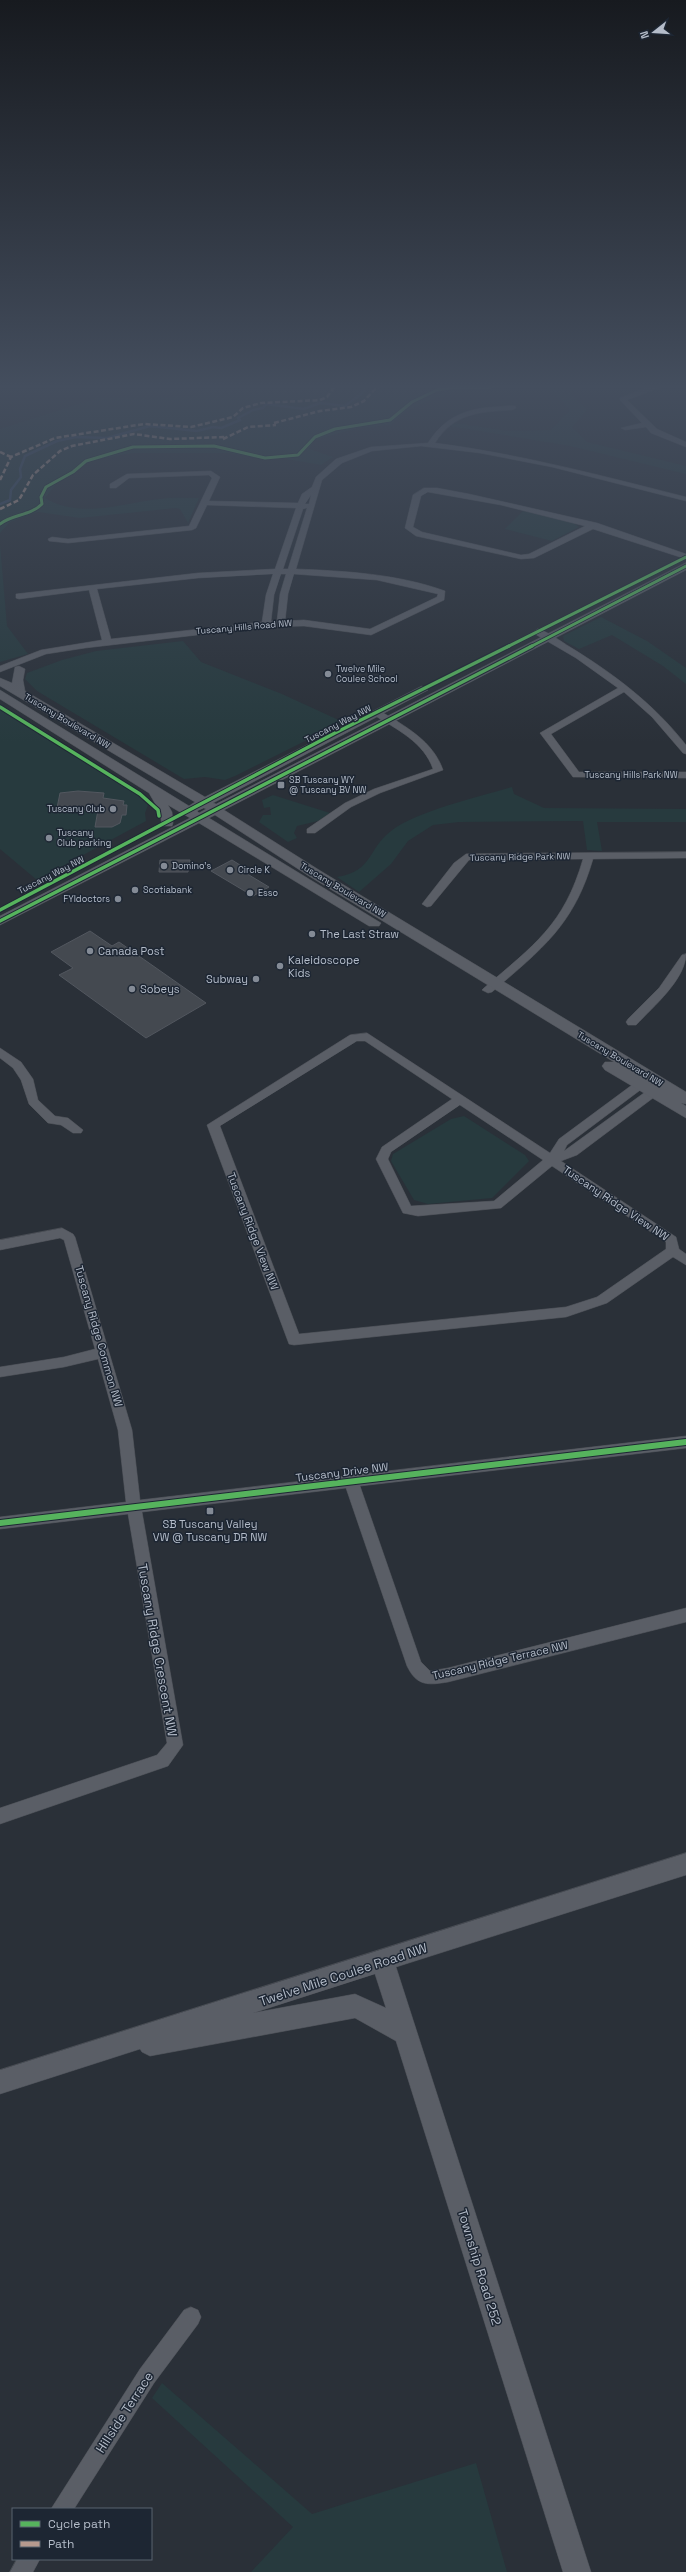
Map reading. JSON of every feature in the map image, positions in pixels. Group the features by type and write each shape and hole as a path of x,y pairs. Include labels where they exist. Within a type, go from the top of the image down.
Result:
{"street":[{"path":"52,539 68,541 192,528 205,503"},
{"path":"206,503 311,508"},
{"path":"266,624 270,595 302,503"},
{"path":"281,623 284,594 290,570 312,503"},
{"path":"415,503 409,528 419,534 521,557 531,556 594,525"},
{"path":"507,503 594,525 686,557"},
{"name":"Tuscany Way NW","path":"0,921 388,720 686,557"},
{"name":"Tuscany Way NW","path":"0,910 377,713 539,638 686,566"},
{"name":"Tuscany Hills Road NW","path":"0,669 44,652 107,642 266,624 304,623 371,632 441,598 442,593 399,582 341,573 278,570 251,571 19,596"},
{"path":"93,588 107,642"},
{"path":"539,638 566,657 587,663 624,688 654,713 686,751"},
{"name":"Tuscany Hills Road NW","path":"0,677 51,657 60,650"},
{"path":"19,669 17,680 20,693"},
{"name":"Tuscany Boulevard NW","path":"0,681 186,791 492,987 654,1087 686,1113"},
{"name":"Tuscany Hills Park NW","path":"624,688 545,733 561,752 576,775 686,775"},
{"name":"Tuscany Boulevard NW","path":"0,694 326,895 492,987 640,1085 654,1087 686,1099"},
{"path":"311,831 348,805 378,791 438,770 436,759 414,737 377,713"},
{"path":"186,791 237,785"},
{"path":"152,789 166,812 167,823"},
{"path":"235,800 235,806 239,815 267,844"},
{"path":"166,836 189,831 221,829"},
{"name":"Tuscany Ridge Park NW","path":"427,904 445,885 459,862 466,857 686,855"},
{"path":"492,987 524,961 559,925 569,911 583,882 589,856"},
{"path":"632,1022 663,990 686,957"},
{"name":"Tuscany Ridge View NW","path":"367,1037 459,1100 552,1159 672,1240 673,1251 602,1300 566,1312 294,1340 213,1126 354,1038 367,1037"},
{"path":"0,1052 17,1065 27,1079 33,1101 52,1120 64,1121 77,1130"},
{"name":"Tuscany Ridge View NW","path":"552,1159 563,1142 640,1085"},
{"name":"Tuscany Ridge View NW","path":"552,1159 573,1152 654,1087"},
{"path":"459,1100 386,1150 382,1159 407,1210 418,1212 497,1205 552,1159"},
{"name":"Tuscany Ridge Common NW","path":"0,1245 62,1233 69,1237 126,1430 134,1508"},
{"name":"Tuscany Ridge View NW","path":"673,1251 686,1260"},
{"path":"0,1372 64,1362 104,1352"},
{"name":"Tuscany Drive NW","path":"0,1523 686,1442"},
{"name":"Tuscany Ridge Terrace NW","path":"351,1481 415,1666 427,1678 448,1675 686,1615"},
{"name":"Tuscany Ridge Crescent NW","path":"0,1816 162,1761 175,1746 134,1508"},
{"name":"Twelve Mile Coulee Road NW","path":"0,2082 383,1962 686,1864"},
{"name":"Township Road 252","path":"383,1962 577,2572"},
{"path":"79,2058 355,2006 365,2009 407,2034"},
{"name":"Hillside Terrace","path":"63,2508 147,2376 192,2318"},
{"path":"21,2572 28,2560"}],"green space":[{"path":"0,503 56,503 72,508 86,509 132,503 197,503 188,523 180,509 176,508 80,518 38,512 10,522 0,533"},
{"path":"524,510 574,523 579,527 552,541 505,529"},
{"path":"0,544 7,626 28,654 0,662"},
{"path":"601,617 647,641 686,668 686,684 663,666 612,635 579,649 564,641 563,636"},
{"path":"183,641 201,662 282,694 343,722 225,780 205,777 184,779 37,691 25,679 27,673 62,660 96,651"},
{"path":"0,709 136,794 148,805 145,813 146,821 37,880 0,849"},
{"path":"512,787 514,794 544,808 686,809 686,822 597,822 602,851 587,850 583,821 459,822 433,825 408,841 391,864 359,892 337,877 358,870 364,865 383,838 402,824 416,817 449,805"},
{"path":"273,795 330,813 318,821 297,826 294,833 297,838 288,842 259,822 263,815 271,815 270,807 264,808 262,800"},
{"path":"464,1116 525,1155 529,1161 492,1198 428,1204 414,1200 391,1161 393,1154 451,1119"},
{"path":"162,2383 312,2514 476,2463 507,2572 251,2572 293,2527 152,2398"}],"building":[{"name":"Tuscany Club","path":"78,791 104,793 103,798 124,801 123,805 127,805 126,815 122,815 120,823 112,827 95,827 98,810 57,808 60,793"},
{"path":"160,860 190,860 188,872 159,872"},
{"path":"232,860 248,870 244,872 269,887 253,896 211,871"},
{"name":"Sobeys","path":"90,931 112,946 119,942 206,1003 146,1038 59,975 73,968 51,952"}],"marked path":[{"path":"0,509 14,503"}],"cycle path":[{"path":"0,524 10,518 27,514 38,509 42,503"},
{"path":"0,910 335,733 686,557"},
{"path":"0,921 686,566"},
{"path":"0,707 140,794 158,810 159,816"},
{"path":"0,1523 686,1442"}],"place":[{"name":"Twelve Mile Coulee School","path":"328,674"},
{"name":"SB Tuscany WY @ Tuscany BV NW","path":"281,785"},
{"name":"Tuscany Club","path":"113,809"},
{"name":"Tuscany Club parking","path":"49,838"},
{"name":"Domino's","path":"164,866"},
{"name":"Circle K","path":"230,870"},
{"name":"Scotiabank","path":"135,890"},
{"name":"Esso","path":"250,893"},
{"name":"FYIdoctors","path":"118,899"},
{"name":"The Last Straw","path":"312,934"},
{"name":"Canada Post","path":"90,951"},
{"name":"Kaleidoscope Kids","path":"280,966"},
{"name":"Subway","path":"256,979"},
{"name":"Sobeys","path":"132,989"},
{"name":"SB Tuscany Valley VW @ Tuscany DR NW","path":"210,1511"}]}
